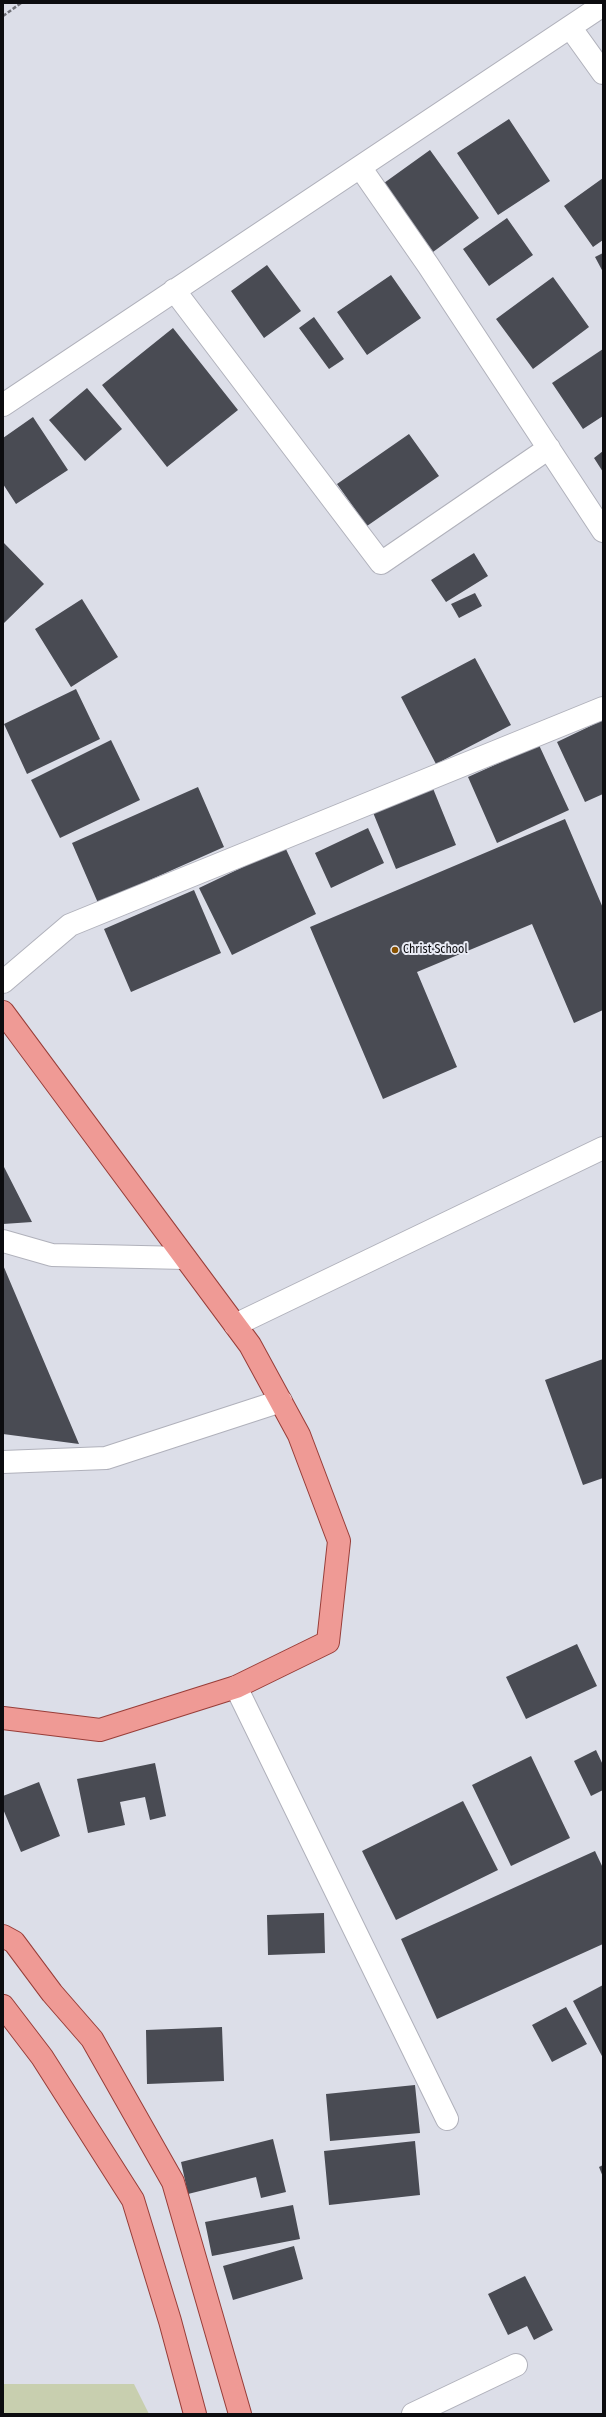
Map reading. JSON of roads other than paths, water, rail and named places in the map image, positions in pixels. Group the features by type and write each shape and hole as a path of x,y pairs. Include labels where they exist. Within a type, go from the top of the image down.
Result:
{"main road":[{"path":"3,1012 250,1345 299,1435 339,1541 328,1642 236,1687 100,1730 3,1718"},
{"path":"3,1936 14,1942 52,1993 92,2039 173,2182 240,2414"},
{"path":"3,2006 42,2057 133,2200 170,2321 195,2414"}],"street":[{"path":"3,405 603,5"},
{"path":"570,27 603,73"},
{"path":"360,167 603,530"},
{"path":"174,290 381,563 549,448"},
{"path":"3,982 70,925 603,708"},
{"path":"234,1325 603,1148"},
{"path":"3,1241 52,1255 185,1258"},
{"path":"3,1462 106,1458 281,1401"},
{"path":"236,1687 447,2119"},
{"path":"413,2414 516,2365"}],"place":[{"name":"Christ School","path":"395,950"}]}
